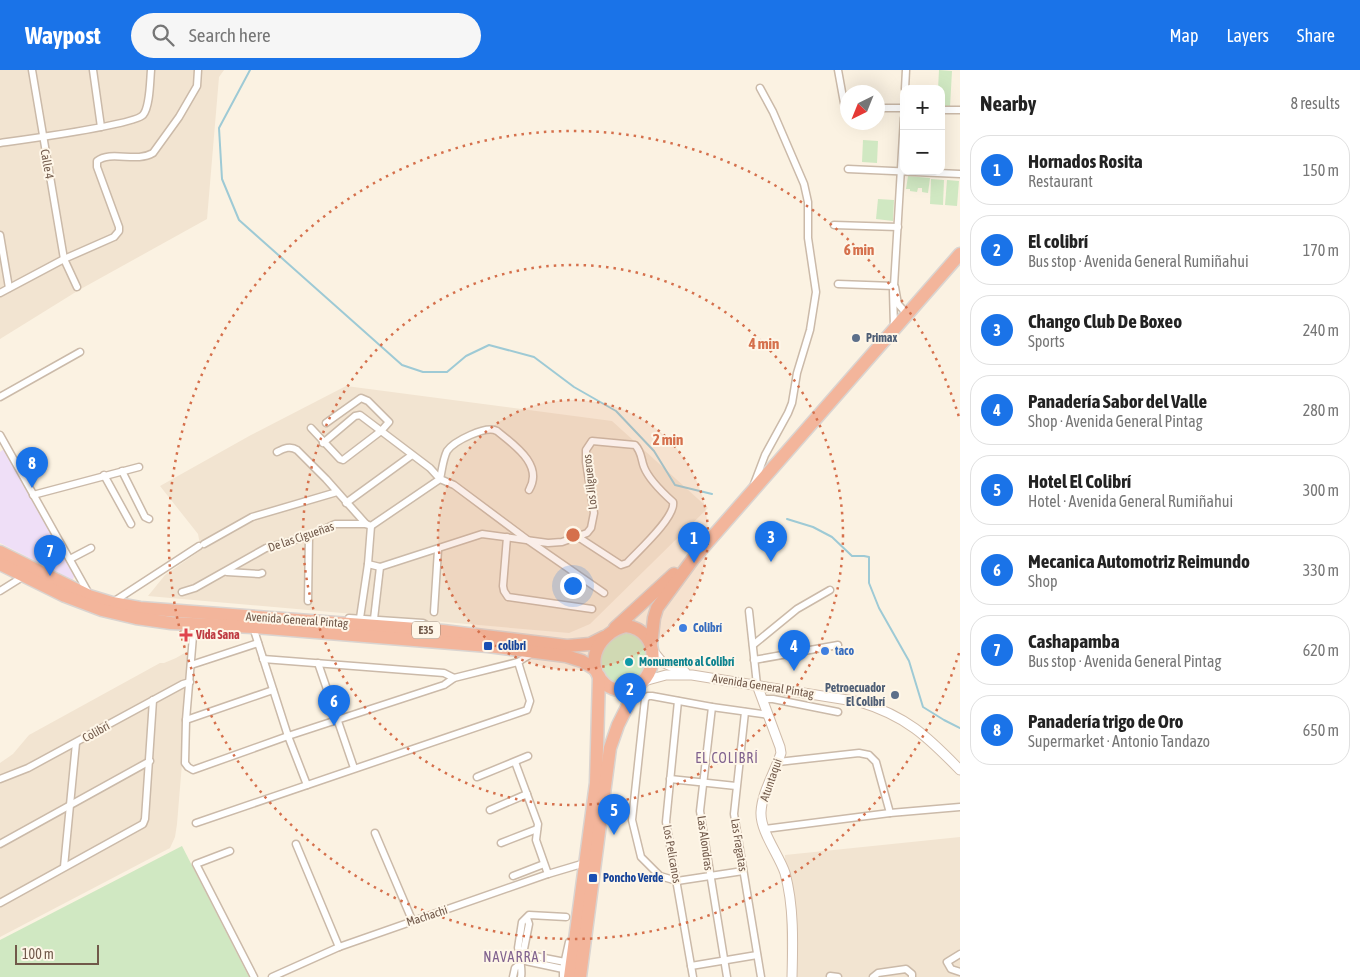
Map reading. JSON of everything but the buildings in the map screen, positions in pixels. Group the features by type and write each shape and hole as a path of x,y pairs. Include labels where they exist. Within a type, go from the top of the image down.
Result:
{"highway":[{"name":"E35","path":"694,559 670,577 598,645 595,654 598,673 605,684 619,690 628,689 641,683 652,666 654,618 657,608 694,559 751,492 960,254"},
{"name":"Avenida General Pintag","path":"0,552 89,596 112,603 158,610 435,631 567,646 590,644 609,633"},
{"name":"Avenida General Pintag","path":"0,564 64,596 102,610 145,620 488,646 572,658 598,673"},
{"name":"E35","path":"609,633 626,626 633,627 644,634 652,648"},
{"path":"566,973 572,920 585,864 596,771 598,673"},
{"path":"580,977 610,748 618,724 641,683"}],"main road":[{"name":"Avenida General Pintag","path":"652,648 666,665 692,675"},
{"name":"Avenida General Pintag","path":"641,683 666,676 692,675 860,702 903,719 932,741 960,770"},
{"name":"Atuntaqui","path":"757,684 770,715 781,754 762,805 762,816 765,828 781,861 789,891 792,977"}],"street":[{"name":"Calle 4","path":"32,70 64,259 77,287"},
{"path":"94,70 101,127"},
{"path":"0,143 101,127 138,118 144,113 152,70"},
{"path":"0,293 64,259 117,234 119,227 97,167 97,161 102,157 139,157 153,153 179,117 197,86 198,70"},
{"path":"838,70 841,85"},
{"path":"905,85 906,70"},
{"path":"751,492 765,455 790,408 797,373 810,330 816,292 808,238 808,202 804,184 773,112 760,88"},
{"path":"885,108 900,108"},
{"path":"945,110 960,110"},
{"path":"848,170 900,172 898,227 892,297 895,328"},
{"path":"945,174 960,174"},
{"path":"834,225 898,227"},
{"path":"0,235 9,288"},
{"path":"838,284 894,286"},
{"path":"894,286 898,304 907,314"},
{"path":"0,397 80,352"},
{"path":"311,428 323,443 343,460 381,431 389,422 368,401 361,398 326,423"},
{"path":"323,443 356,415 360,415 430,468 440,479 454,485 529,541 604,593"},
{"path":"369,525 440,479 446,453 449,449 458,442 485,429 494,429 514,445 533,468 533,483 529,490"},
{"path":"0,435 89,596"},
{"name":"Los Jilgueros","path":"592,441 632,444 637,447 644,467 673,502 674,506 668,518 627,563 623,565 618,564 578,538 592,528 594,514 586,462 587,447 592,441"},
{"path":"277,452 287,447 297,450 369,525 368,564 360,618"},
{"path":"346,503 412,454"},
{"path":"33,495 139,467"},
{"path":"122,471 145,518 149,519"},
{"path":"104,475 131,524"},
{"path":"112,603 201,545 252,517 337,492"},
{"name":"De las Cigueñas","path":"182,592 195,588 226,572 266,548 310,536 336,524 369,525"},
{"path":"368,564 380,567 438,550 482,534 548,543 578,538"},
{"path":"308,601 310,536"},
{"path":"507,537 503,586 508,597 592,608"},
{"path":"70,559 91,548"},
{"path":"434,612 438,550"},
{"path":"374,620 380,567"},
{"path":"226,572 262,573"},
{"path":"0,591 24,576"},
{"path":"753,645 796,610 830,590"},
{"name":"Atuntaqui","path":"749,611 757,684"},
{"path":"301,621 314,616 360,618 423,623 435,631"},
{"path":"194,624 186,720 185,763 190,769 197,770 288,736 444,685 454,678 518,662 528,656 540,653"},
{"path":"253,627 288,736 307,785"},
{"path":"191,665 258,643"},
{"path":"754,660 838,645"},
{"path":"263,659 444,673 454,678"},
{"path":"196,823 527,710 530,701 518,662"},
{"path":"318,664 354,768"},
{"name":"Colibrí","path":"0,779 28,768 182,684 190,682"},
{"path":"186,720 273,690"},
{"path":"743,871 677,881 660,876 642,859 632,825 645,699 650,696 770,715"},
{"path":"763,699 838,712"},
{"path":"0,903 141,826 145,819 153,700"},
{"name":"Los Pelicanos","path":"678,701 666,822 693,977"},
{"name":"Las Alondras","path":"712,707 700,817 727,977"},
{"name":"Las Fragatas","path":"746,712 734,814 761,977"},
{"path":"64,867 76,743"},
{"path":"778,762 859,753 869,755 876,762 890,813"},
{"path":"477,777 528,756"},
{"path":"0,844 150,761"},
{"path":"514,762 538,824 536,840 548,874"},
{"path":"670,779 736,786"},
{"path":"490,810 527,794"},
{"path":"765,828 890,813 960,807"},
{"path":"501,843 537,829"},
{"path":"375,833 412,920"},
{"path":"296,844 338,946"},
{"path":"230,851 196,864 254,977"},
{"path":"513,876 544,864"},
{"name":"Machachi","path":"272,977 338,946 548,874 585,864"},
{"path":"520,977 522,952 518,948 522,922 530,915 572,920 565,962 566,973"},
{"path":"691,966 757,954"},
{"path":"960,954 947,962 947,964 951,969 960,972"},
{"path":"513,977 515,968 520,962 530,956 565,962"},
{"path":"520,962 566,973"},
{"path":"873,977 878,973 906,969 912,974 912,977"},
{"path":"562,977 566,973"},
{"path":"830,976 838,977"}],"shaded area":[{"path":"0,70 224,70 219,77 207,219 79,290 0,339"},
{"path":"346,386 612,421 708,508 590,624 569,633 148,596 165,575 201,550 198,534 160,486 251,435"},
{"path":"4,449 74,576 73,580 0,543 0,452"},
{"path":"188,651 188,691 177,824 175,837 170,848 0,937 0,763 13,754 29,735 160,663 176,658"},
{"path":"960,837 960,977 787,977 785,855"}],"green space":[{"path":"939,70 952,71 950,107 945,106 945,85 938,85"},
{"path":"863,140 878,141 877,163 862,162"},
{"path":"908,176 930,178 928,193 922,192 922,188 918,188 917,192 906,189"},
{"path":"931,179 944,180 943,205 930,204"},
{"path":"947,180 959,181 957,206 945,205"},
{"path":"878,199 894,200 893,221 876,219"},
{"path":"628,633 637,635 645,643 647,665 638,680 627,685 612,683 604,675 600,667 602,653 615,638"},
{"path":"182,846 249,977 0,977 0,940"}],"waterway":[{"path":"250,70 219,128 222,179 239,220 402,365 423,372 447,372 466,356 489,345 534,357 574,387 616,411 654,451 675,485 712,494"},
{"path":"787,519 813,527 832,537 852,556 869,557 869,583 879,608 909,661 923,707 960,728"}],"place":[{"name":"Primax","path":"856,338"},
{"name":"Panadería trigo de Oro","path":"32,488"},
{"name":"Chango Club De Boxeo","path":"771,562"},
{"name":"Hornados Rosita","path":"694,563"},
{"name":"Cashapamba","path":"50,576"},
{"name":"Colibrí","path":"683,628"},
{"name":"Vida Sana","path":"186,635"},
{"name":"colibri","path":"488,646"},
{"name":"taco","path":"825,651"},
{"name":"Monumento al Colibrí","path":"629,662"},
{"name":"Panadería Sabor del Valle","path":"794,671"},
{"name":"Petroecuador El Colibrí","path":"895,695"},
{"name":"El colibrí","path":"630,714"},
{"name":"Mecanica Automotriz Reimundo","path":"334,726"},
{"name":"Hotel El Colibrí","path":"614,835"},
{"name":"Poncho Verde","path":"593,878"}],"district":[{"name":"EL COLIBRÍ","path":"727,758"},
{"name":"NAVARRA I","path":"515,957"}]}
